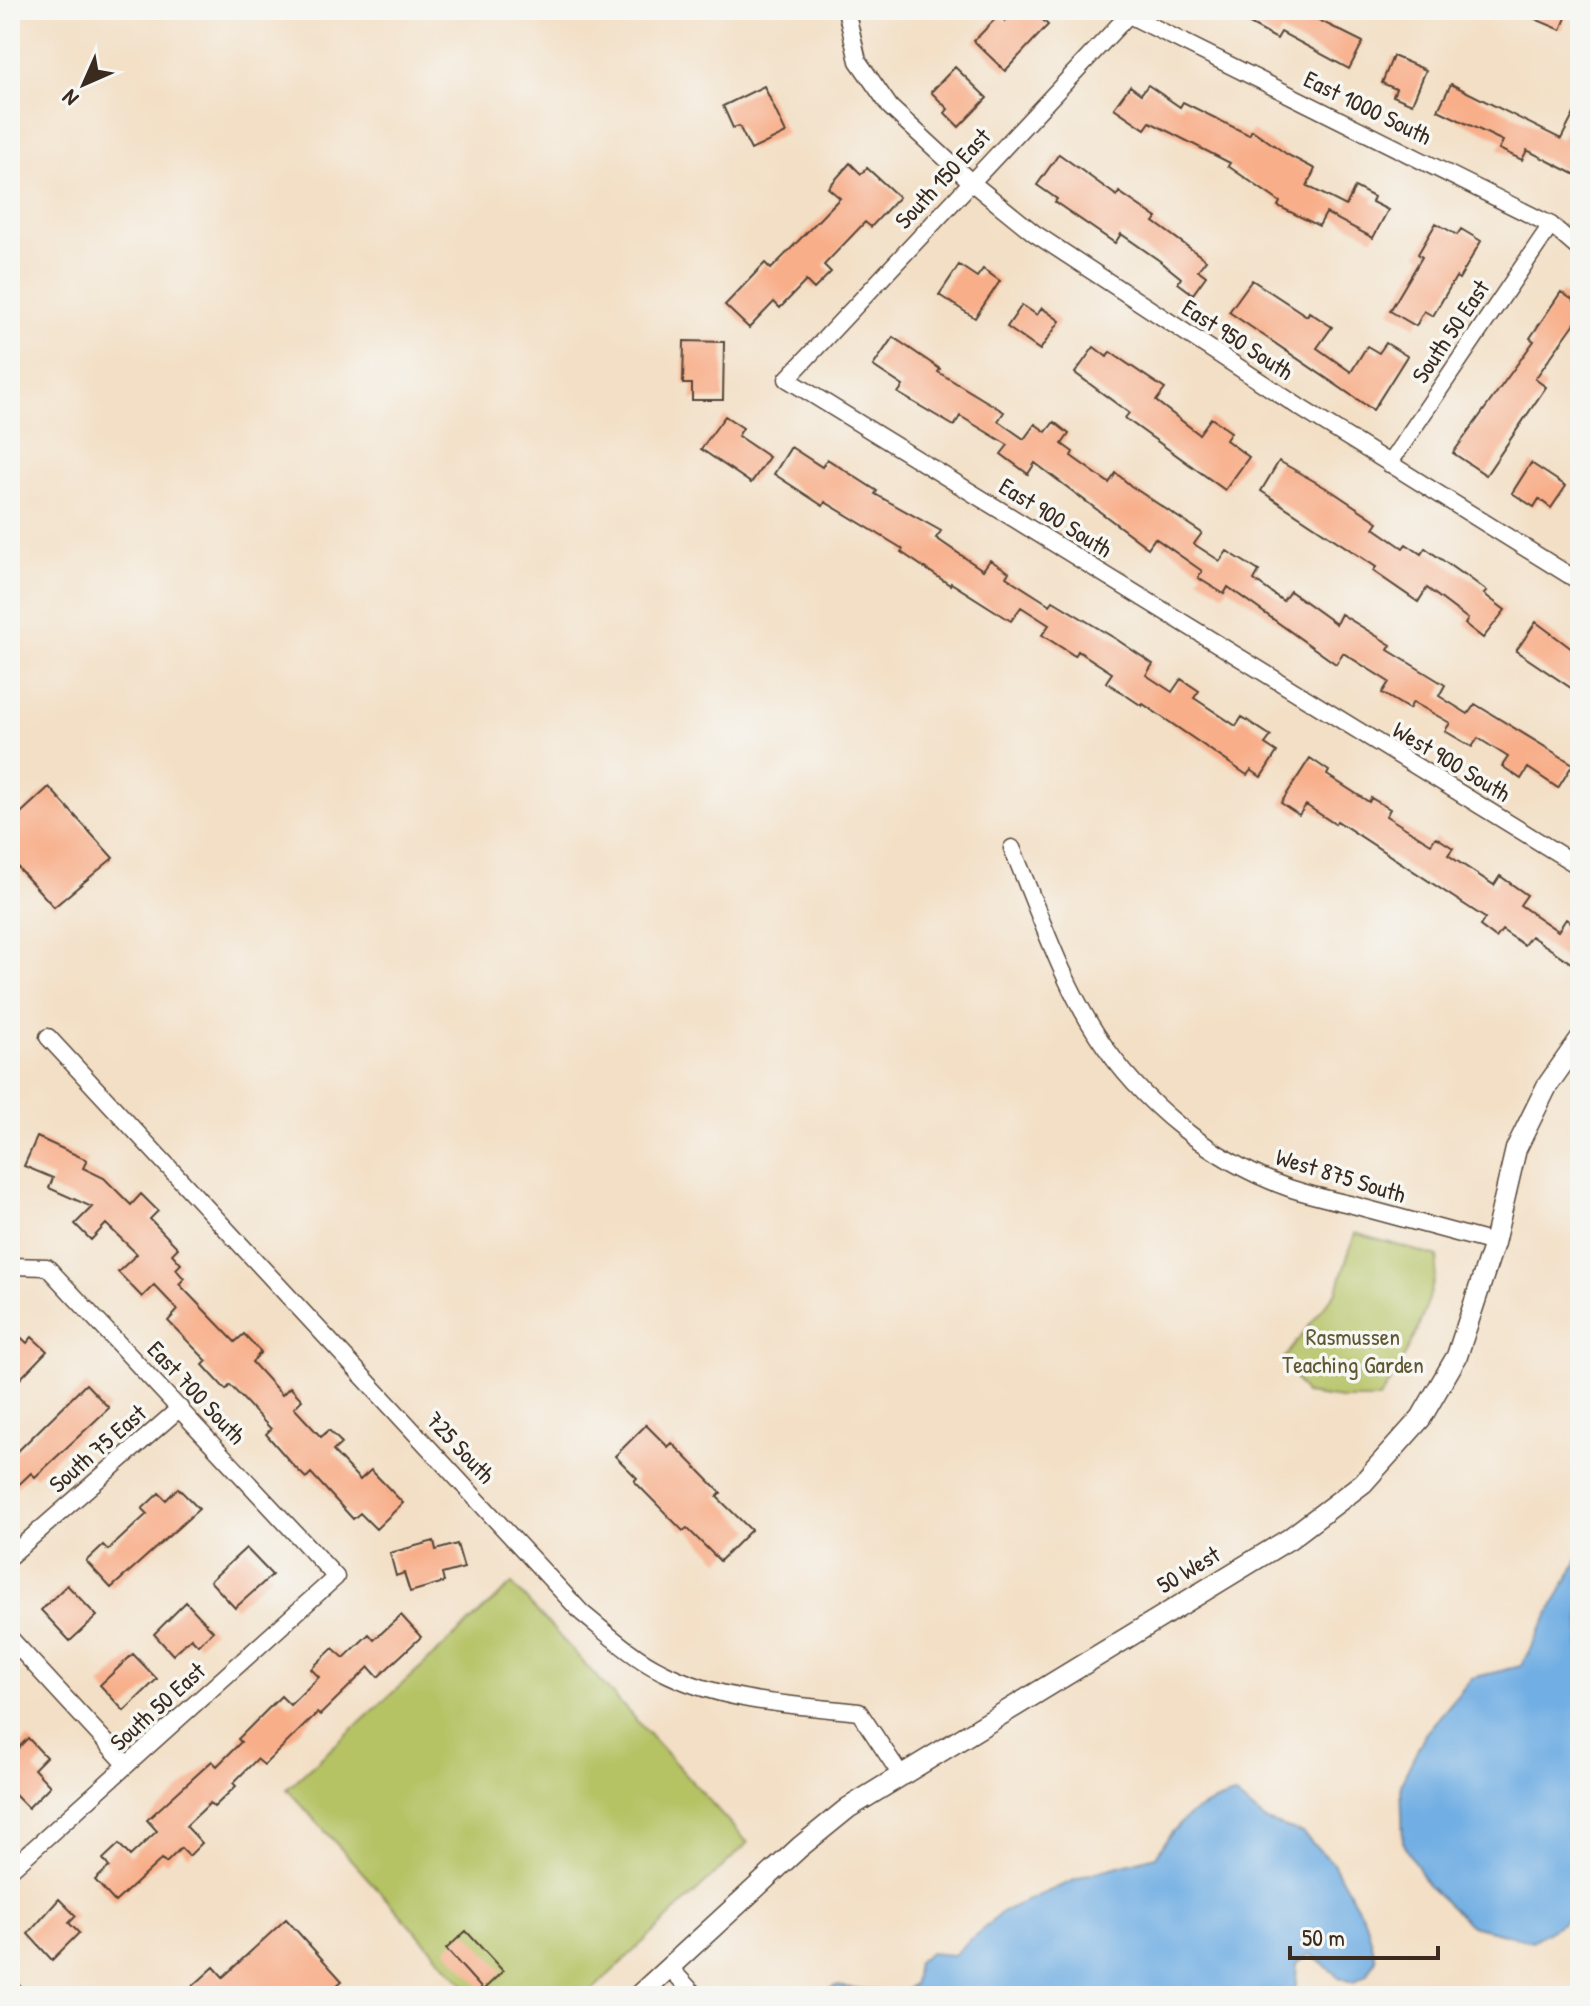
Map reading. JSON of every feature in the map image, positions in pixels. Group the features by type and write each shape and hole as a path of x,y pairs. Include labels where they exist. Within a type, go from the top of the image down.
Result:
{"street":[{"name":"East 950 South","path":"846,10 858,61 890,107 971,182 1034,233 1299,407 1580,582"},
{"name":"South 150 East","path":"787,379 1131,12"},
{"name":"East 1000 South","path":"1131,12 1551,225 1580,250"},
{"name":"South 50 East","path":"1389,464 1551,225"},
{"name":"East 900 South","path":"787,379 1300,696"},
{"name":"West 900 South","path":"1300,696 1580,867"},
{"name":"West 875 South","path":"1012,848 1076,997 1097,1035 1139,1087 1184,1130 1250,1172 1289,1188 1494,1243"},
{"name":"725 South","path":"48,1037 582,1613 621,1646 660,1671 701,1687 768,1703 859,1712 901,1775"},
{"name":"50 West","path":"638,1996 800,1847 848,1808 1289,1539 1363,1483 1421,1418 1457,1356 1494,1243 1516,1149 1547,1086 1580,1039"},
{"name":"East 700 South","path":"10,1266 47,1267 336,1577"},
{"name":"South 75 East","path":"10,1556 180,1408"},
{"name":"South 50 East","path":"10,1870 336,1577"},
{"path":"10,1638 127,1765"},
{"path":"669,1967 696,1996"},
{"path":"10,1988 18,1996"}],"green space":[{"name":"Rasmussen Teaching Garden","path":"1355,1233 1438,1257 1430,1295 1408,1349 1379,1399 1341,1399 1305,1394 1283,1359 1337,1290"},
{"path":"512,1584 748,1843 586,1996 474,1996 287,1789"}],"water":[{"path":"1580,1556 1580,1912 1532,1941 1471,1926 1427,1885 1403,1842 1401,1783 1425,1734 1472,1678 1521,1666"},
{"path":"1234,1795 1266,1821 1302,1833 1333,1863 1367,1924 1376,1959 1368,1974 1354,1983 1339,1977 1310,1954 1297,1964 1295,1996 814,1996 836,1986 902,1994 914,1983 917,1962 930,1953 953,1955 1003,1911 1086,1875 1156,1856 1172,1832 1188,1816"}],"building":[{"path":"1015,10 1033,10 1048,25 1005,71 974,41 999,15 1005,21"},
{"path":"1224,10 1299,10 1363,42 1349,69 1281,32 1277,39"},
{"path":"1514,10 1569,10 1561,30"},
{"path":"1393,56 1426,70 1412,104 1393,96 1396,89 1382,83"},
{"path":"955,67 987,98 959,127 945,113 948,109 931,92"},
{"path":"1451,84 1561,139 1580,102 1580,177 1527,150 1522,160 1499,149 1503,141 1438,110"},
{"path":"1148,85 1180,107 1183,102 1249,135 1252,130 1315,169 1307,186 1346,206 1355,187 1374,197 1372,202 1388,210 1373,238 1326,213 1319,226 1278,206 1280,202 1228,166 1230,163 1150,122 1145,129 1114,108 1130,86 1141,94"},
{"path":"764,86 786,133 751,150 739,126 733,128 723,106"},
{"path":"1059,154 1117,196 1119,192 1157,218 1154,222 1206,260 1198,270 1206,276 1193,294 1178,283 1181,278 1160,261 1121,234 1115,243 1055,202 1057,199 1037,185"},
{"path":"850,163 861,174 867,168 899,197 871,227 865,222 824,265 831,272 814,289 806,281 780,308 774,302 749,328 725,305 765,263 771,269 840,198 828,188"},
{"path":"1436,223 1457,235 1461,229 1481,241 1433,316 1424,311 1416,326 1390,311 1422,257 1418,254"},
{"path":"959,265 977,277 983,269 1000,281 975,318 939,295"},
{"path":"1252,280 1307,316 1309,312 1332,327 1317,348 1351,372 1367,346 1379,353 1386,343 1407,356 1373,410 1229,312"},
{"path":"1561,292 1580,305 1580,316 1535,379 1546,387 1486,475 1453,453 1534,341 1530,338"},
{"path":"1022,305 1037,315 1042,308 1060,321 1040,350 1007,327"},
{"path":"893,337 940,369 938,372 1004,412 998,421 1024,439 1035,424 1046,432 1054,422 1069,434 1062,444 1073,452 1071,456 1109,483 1116,473 1202,533 1194,544 1220,561 1227,551 1259,571 1254,580 1283,601 1290,591 1336,624 1341,614 1391,645 1388,650 1445,685 1439,696 1468,714 1475,704 1573,764 1558,788 1528,768 1521,779 1502,766 1508,757 1478,738 1472,747 1445,731 1450,723 1413,702 1409,709 1382,693 1389,682 1343,653 1336,664 1228,587 1224,594 1198,578 1202,571 1155,538 1148,548 1035,463 1028,474 1001,454 1008,445 960,416 954,426 898,393 903,386 873,366"},
{"path":"684,341 724,342 723,400 692,400 692,384 683,384"},
{"path":"1094,347 1107,357 1110,352 1165,389 1156,401 1199,434 1211,418 1231,432 1226,440 1249,457 1225,490 1125,418 1129,413 1075,373"},
{"path":"725,416 743,428 738,436 769,457 751,483 701,449"},
{"path":"791,447 822,467 827,459 877,491 875,494 941,531 936,538 983,570 990,560 1009,572 1006,577 1050,605 1053,601 1116,639 1153,664 1146,675 1172,692 1181,679 1199,691 1194,698 1236,726 1242,717 1271,736 1265,744 1277,752 1261,777 1251,770 1247,775 1106,682 1112,673 1078,651 1075,656 1042,635 1049,625 1021,607 1011,621 950,585 901,552 903,549 825,502 823,506 774,474"},
{"path":"1279,461 1378,522 1374,528 1403,548 1406,544 1421,554 1425,548 1463,573 1505,610 1483,638 1465,624 1468,619 1427,588 1418,602 1373,571 1376,567 1261,491"},
{"path":"1531,463 1566,486 1551,508 1539,499 1534,507 1512,493"},
{"path":"1536,622 1580,655 1580,694 1516,651"},
{"path":"1310,758 1329,771 1327,775 1369,802 1371,798 1390,809 1386,816 1431,844 1436,837 1453,848 1448,855 1494,885 1500,876 1527,895 1520,905 1558,931 1566,919 1580,928 1580,969 1531,936 1524,945 1502,930 1496,938 1480,926 1485,918 1337,821 1335,824 1306,805 1299,815 1281,803"},
{"path":"49,787 113,858 54,907 10,859 10,823"},
{"path":"37,1137 87,1160 83,1168 104,1178 131,1205 141,1194 158,1211 150,1219 178,1248 172,1254 181,1264 176,1269 184,1279 179,1284 235,1342 244,1334 261,1352 252,1362 282,1395 290,1387 302,1400 294,1408 321,1437 329,1430 342,1443 333,1451 360,1480 371,1470 403,1503 376,1529 360,1513 353,1519 311,1473 306,1478 292,1464 266,1434 271,1429 230,1385 226,1390 203,1365 207,1361 168,1321 178,1310 154,1285 142,1297 118,1272 137,1254 106,1224 91,1240 75,1224 92,1207 49,1188 53,1178 24,1166"},
{"path":"10,1327 27,1343 32,1337 47,1351 19,1380 10,1371"},
{"path":"86,1384 109,1408 35,1477 31,1473 10,1493 10,1459"},
{"path":"646,1425 668,1447 672,1443 721,1493 717,1497 751,1530 720,1561 687,1528 683,1531 634,1481 637,1478 615,1456"},
{"path":"178,1488 199,1509 111,1588 86,1561 103,1545 108,1550 147,1514 142,1509 159,1493 166,1500"},
{"path":"434,1541 436,1550 457,1544 464,1568 442,1574 444,1582 410,1592 404,1573 396,1576 390,1553"},
{"path":"246,1548 272,1575 235,1608 210,1581"},
{"path":"67,1585 97,1616 70,1641 41,1610"},
{"path":"186,1602 213,1631 198,1645 191,1638 173,1655 154,1634"},
{"path":"401,1615 421,1637 378,1677 369,1667 264,1765 257,1759 214,1807 210,1803 186,1826 202,1843 189,1856 181,1848 166,1863 162,1859 115,1902 95,1880 109,1867 103,1859 119,1844 130,1856 157,1831 147,1820 212,1761 217,1766 241,1742 238,1739 281,1696 290,1705 319,1677 311,1669 333,1648 344,1658 369,1634 374,1640"},
{"path":"133,1654 157,1679 124,1711 100,1685"},
{"path":"28,1738 46,1757 34,1769 50,1786 28,1808 10,1790 10,1756"},
{"path":"59,1899 76,1916 69,1923 79,1933 52,1960 28,1934"},
{"path":"286,1919 342,1981 324,1996 182,1996 214,1967 223,1977"},
{"path":"466,1931 503,1971 483,1990 446,1949"}]}
